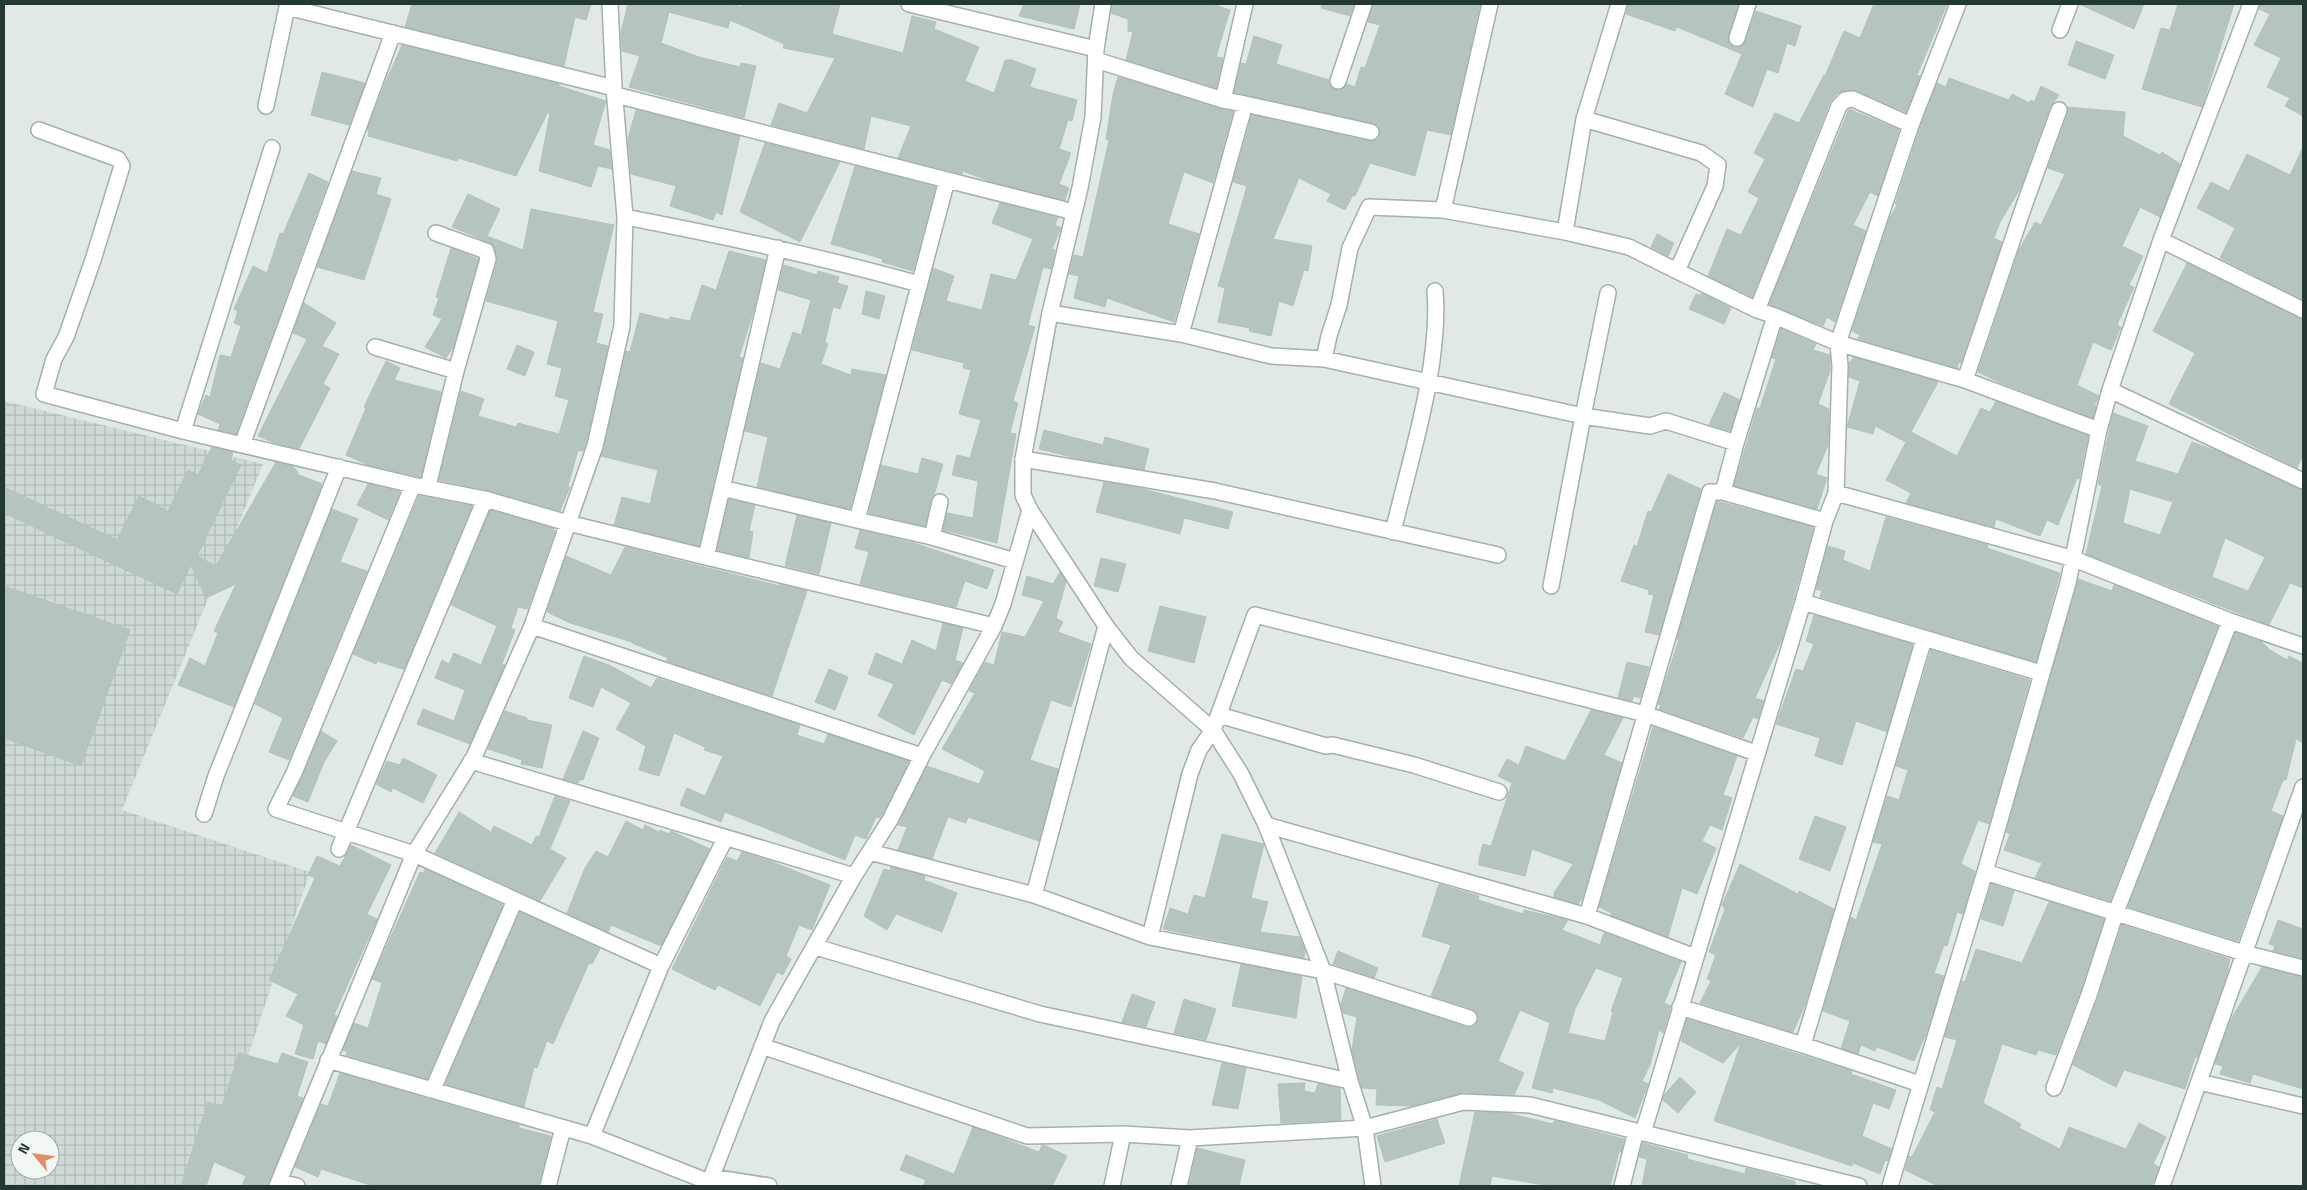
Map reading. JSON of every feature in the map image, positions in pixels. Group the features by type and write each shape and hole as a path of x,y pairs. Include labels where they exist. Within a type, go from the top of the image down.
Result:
{"street":[{"path":"297,1186 278,1184 414,854 471,761 532,626 594,446 622,326 625,217 610,4"},
{"path":"909,4 1096,55 1223,100 1370,132"},
{"path":"1102,4 1096,55 1093,117 1074,212 1050,313 1023,459 1023,495 1030,510 1106,626 1130,658 1213,730 1241,774 1266,825 1323,971 1350,1081 1365,1128 1373,1186"},
{"path":"1223,100 1244,4"},
{"path":"1338,81 1364,4"},
{"path":"1443,210 1490,4"},
{"path":"1565,232 1584,119 1619,4"},
{"path":"1737,38 1748,4"},
{"path":"1622,1186 1680,1008 1825,521 1836,493 1840,366 1838,343 1911,125 1958,4"},
{"path":"2060,30 2070,4"},
{"path":"1890,1186 1984,872 2074,559 2099,430 2110,390 2161,240 2251,4"},
{"path":"266,106 280,6 393,33 1074,212"},
{"path":"242,445 393,33"},
{"path":"1757,310 1839,106 1845,100 1853,99 1911,125"},
{"path":"1181,334 1245,104"},
{"path":"1965,380 2025,203 2059,110"},
{"path":"1584,119 1701,153 1718,165 1715,186 1676,271"},
{"path":"39,130 118,159 122,166 93,260 66,337 54,359 44,394 183,431 485,499 568,523 706,558 994,626"},
{"path":"183,431 272,148"},
{"path":"857,520 947,180"},
{"path":"1324,359 1339,305 1350,248 1369,207 1443,210 1565,232 1629,247 1757,310 1776,316 1838,343 1965,380 2099,430"},
{"path":"625,217 837,261 919,284"},
{"path":"436,233 486,251 488,259 421,486 294,773 276,808 414,854 661,966"},
{"path":"2161,240 2303,310"},
{"path":"706,558 778,248"},
{"path":"1393,532 1428,380 1436,309 1435,291"},
{"path":"1551,586 1608,293"},
{"path":"1050,313 1181,334 1271,356 1324,359 1428,380 1583,416 1650,426 1666,421 1736,443"},
{"path":"1723,492 1736,443 1776,316"},
{"path":"375,347 456,371"},
{"path":"2110,390 2303,481"},
{"path":"1023,459 1215,491 1498,556"},
{"path":"204,814 216,776 339,467"},
{"path":"722,488 932,537 1015,561"},
{"path":"1587,916 1710,492 1723,492 1825,521"},
{"path":"1836,493 2074,559 2230,621 2303,646"},
{"path":"339,849 485,499"},
{"path":"932,537 940,502"},
{"path":"709,1182 772,1021 854,876 890,820 922,756 994,626 1030,510"},
{"path":"1802,602 2041,673"},
{"path":"1150,937 1190,774 1199,750 1213,730 1255,615 1645,714 1756,753"},
{"path":"2054,1088 2089,995 2116,912 2230,621"},
{"path":"532,626 922,756"},
{"path":"1034,895 1106,626"},
{"path":"1803,1045 1924,638"},
{"path":"1219,714 1326,746 1333,745 1414,765 1499,792"},
{"path":"471,761 854,876"},
{"path":"2162,1186 2303,787"},
{"path":"1266,825 1587,916 1695,957"},
{"path":"592,1136 661,966 726,839"},
{"path":"870,852 1034,895 1150,937 1323,971 1469,1018"},
{"path":"1984,872 2244,953 2303,968"},
{"path":"433,1089 515,900"},
{"path":"816,946 1040,1014 1350,1081"},
{"path":"1680,1008 1803,1045 1920,1084"},
{"path":"762,1046 1026,1136 1123,1134 1190,1138 1365,1128 1463,1102 1530,1105 1839,1184 1859,1186"},
{"path":"328,1060 592,1136 709,1182 769,1186"},
{"path":"2199,1082 2303,1106"},
{"path":"548,1186 563,1128"},
{"path":"1112,1186 1123,1134"},
{"path":"1180,1186 1190,1138"}],"shaded area":[{"path":"4,401 263,464 122,810 310,872 204,1186 4,1186"}],"building":[{"path":"412,4 591,4 586,20 575,17 564,66 405,27"},
{"path":"628,4 734,4 741,7 742,4 840,4 832,34 903,53 912,16 936,22 934,29 979,47 965,81 994,93 1005,60 1012,60 1036,69 1030,86 1033,88 1077,100 1072,121 1068,120 1059,149 1071,153 1059,184 1069,188 1065,200 992,182 963,171 962,174 898,158 911,126 871,116 864,149 771,125 779,103 807,113 835,58 783,48 784,44 730,20 728,28 669,12 661,43 699,57 740,67 741,63 756,66 744,118 629,87 640,56 622,51 621,32"},
{"path":"1024,4 1080,4 1074,29 1019,16"},
{"path":"1112,4 1212,4 1230,10 1216,57 1223,58 1216,88 1126,60 1133,32 1128,31 1128,19 1111,13"},
{"path":"1322,4 1354,4 1350,16 1321,8"},
{"path":"1373,4 1480,4 1451,135 1427,130 1415,176 1370,163 1355,196 1353,195 1345,210 1327,201 1331,194 1299,178 1273,239 1312,246 1308,271 1304,270 1293,306 1279,301 1271,336 1249,331 1250,328 1218,322 1225,288 1218,286 1247,186 1233,182 1252,115 1369,141 1378,139 1380,134 1378,125 1373,123 1234,93 1241,63 1246,64 1254,36 1282,45 1276,64 1329,80 1331,87 1335,90 1340,90 1347,84 1355,87 1361,67 1365,68 1380,25 1368,22"},
{"path":"1628,4 1738,5 1728,36 1730,44 1735,47 1743,45 1746,41 1756,11 1801,26 1795,46 1787,43 1778,73 1767,69 1753,107 1725,94 1742,54 1677,27 1675,31 1626,14"},
{"path":"1874,4 1947,4 1917,75 1920,76 1906,112 1856,90 1838,93 1830,102 1752,297 1708,276 1727,229 1741,235 1759,198 1748,192 1765,159 1754,153 1775,113 1799,123 1825,76 1844,31 1860,38"},
{"path":"2079,4 2144,4 2134,29"},
{"path":"2178,4 2234,4 2202,107 2142,89 2161,28 2170,30"},
{"path":"2260,4 2303,4 2303,116 2285,106 2290,98 2267,87 2281,58 2254,45 2270,14 2259,9"},
{"path":"2076,41 2114,55 2105,79 2068,65"},
{"path":"402,45 559,84 559,86 606,101 593,145 610,150 612,169 598,166 591,187 539,171 550,113 548,112 516,176 458,158 457,161 368,136 369,131 367,130"},
{"path":"322,72 365,83 349,125 311,115"},
{"path":"1118,77 1233,111 1213,183 1184,172 1168,224 1199,234 1174,322 1107,298 1105,307 1074,298 1079,276 1069,274 1074,255 1083,257 1109,140 1106,139 1113,94"},
{"path":"1949,78 2009,100 2012,94 2029,103 2031,100 2034,102 2041,86 2059,95 2050,107 2020,189 2000,222 1994,238 2002,242 1961,363 1959,362 1957,368 1858,339 1860,335 1852,331 1890,218 1897,205 1895,204 1937,83 1946,87"},
{"path":"2067,107 2125,112 2123,136 2160,155 2162,152 2180,164 2160,217 2140,207 2122,246 2143,256 2129,285 2134,287 2117,325 2121,327 2111,350 2093,342 2077,385 2099,396 2094,406 2096,406 2093,418 2001,383 1978,372 2019,250 2035,222 2041,225 2065,174 2048,168 2068,113"},
{"path":"1849,109 1899,130 1878,196 1870,192 1853,225 1866,231 1835,322 1827,317 1823,326 1769,304"},
{"path":"636,110 740,136 722,215 716,212 713,220 670,206 676,186 631,174 628,138"},
{"path":"765,143 840,162 800,242 740,212"},
{"path":"2303,147 2303,300 2220,258 2235,228 2197,208 2211,182 2229,191 2247,154 2290,175"},
{"path":"855,166 936,187 913,271 882,262 883,259 831,244"},
{"path":"352,171 381,178 376,194 391,199 364,280 317,267"},
{"path":"309,173 328,182 236,434 218,430 220,424 198,414 206,395 210,397 220,355 231,357 241,326 234,323 238,311 234,309 253,266 267,273 280,233 283,234"},
{"path":"468,194 500,209 487,236 523,250 531,209 614,225 593,312 603,314 596,343 608,346 586,443 583,451 578,450 568,486 570,487 560,511 488,490 439,480 461,391 484,399 478,416 516,427 518,423 559,434 569,400 555,396 562,368 547,364 558,321 486,301 497,262 495,248 489,242 452,227"},
{"path":"1000,203 1058,218 1055,225 1061,228 1052,249 1055,250 1051,269 1043,267 1028,325 1035,327 1013,401 1018,403 1010,433 1016,434 997,543 943,530 947,513 973,518 978,481 952,475 957,455 970,458 981,420 959,414 971,370 963,368 964,363 912,350 933,268 954,276 946,301 982,310 991,274 1016,280 1033,239 992,223"},
{"path":"1657,234 1674,243 1668,256 1651,247"},
{"path":"451,248 478,259 454,346 446,358 425,347 442,319 433,315 439,298 436,297"},
{"path":"729,251 766,260 753,313 739,357 743,358 699,546 614,525 622,497 650,504 658,470 601,456 626,351 630,352 640,313 669,320 670,317 690,321 702,285 716,290"},
{"path":"2187,263 2303,319 2303,455 2297,468 2169,404 2195,353 2153,331"},
{"path":"784,265 817,275 818,271 839,277 837,283 848,286 840,309 833,307 825,342 828,344 821,364 851,375 852,369 886,375 850,509 757,487 768,437 745,431 761,363 780,369 793,332 801,335 811,300 778,290"},
{"path":"866,291 885,296 879,319 862,314"},
{"path":"1701,293 1731,308 1724,324 1689,309 1696,294 1701,296"},
{"path":"304,303 336,323 322,346 339,354 323,384 330,388 299,449 275,443 258,436 307,339 293,333"},
{"path":"1781,329 1816,344 1813,350 1830,355 1830,371 1818,404 1829,409 1828,445 1816,474 1827,478 1817,509 1734,486 1757,408 1760,408 1776,359 1772,358"},
{"path":"517,345 534,352 525,376 507,369"},
{"path":"1853,357 1938,382 1911,432 1957,456 1981,408 1990,412 1996,401 2088,436 2079,479 2077,478 2058,525 2047,520 2040,536 1996,519 1994,527 1906,503 1911,493 1886,480 1906,442 1875,426 1873,434 1847,427 1860,381 1849,377 1849,362 1851,362"},
{"path":"386,361 400,368 394,380 441,392 421,477 368,465 346,455 366,408 364,407"},
{"path":"1724,392 1740,400 1730,431 1709,425"},
{"path":"2113,413 2148,426 2135,461 2178,474 2192,442 2220,452 2303,490 2303,588 2290,583 2269,625 2086,554 2102,486 2098,484","holes":["2130,489 2173,502 2160,535 2123,523","2225,538 2265,557 2248,591 2212,577"]},
{"path":"1044,430 1103,445 1105,437 1149,449 1144,470 1080,459 1039,449"},
{"path":"212,447 233,452 231,460 241,465 197,556 216,566 276,462 292,466 298,472 297,474 322,484 234,707 178,685 190,658 205,666 218,633 214,631 236,584 206,598 191,565 177,594 4,513 4,487 117,540 139,496 168,511 188,470 198,475"},
{"path":"922,458 943,464 925,526 869,513 881,465 918,474"},
{"path":"1668,474 1701,489 1659,635 1645,632 1654,595 1648,594 1649,590 1621,581 1634,545 1637,546 1648,511 1651,512"},
{"path":"1104,482 1139,488 1233,512 1228,529 1184,518 1180,534 1096,512"},
{"path":"368,484 400,492 388,520 357,505"},
{"path":"419,496 472,506 404,669 402,669 377,661 376,664 353,654"},
{"path":"729,499 755,505 749,531 753,532 749,558 717,550"},
{"path":"1717,501 1814,527 1782,639 1755,698 1764,701 1758,719 1753,717 1743,738 1659,709 1661,705 1658,704 1679,639 1677,639"},
{"path":"332,509 358,519 340,562 367,571 289,760 269,752 283,718 255,704"},
{"path":"490,510 553,528 555,532 529,605 527,609 518,607 511,628 515,630 502,664 505,665 470,744 417,724 423,709 454,721 465,690 435,678 442,660 449,664 454,653 481,665 497,626 451,605"},
{"path":"797,515 831,523 819,574 785,566"},
{"path":"1886,517 1988,545 1987,548 2060,573 2036,662 1820,597 1822,591 1816,589 1828,546 1845,551 1843,560 1870,571"},
{"path":"860,530 914,543 994,570 987,589 965,581 956,607 860,584 869,552 855,548"},
{"path":"625,547 807,591 772,696 666,661 668,658 632,642 570,623 547,612 566,556 611,575"},
{"path":"1101,558 1126,564 1118,592 1094,586"},
{"path":"1060,572 1066,582 1056,618 1063,622 1058,632 1091,644 1071,707 1051,700 1030,760 1058,769 1039,841 968,817 966,823 948,817 932,859 898,850 907,827 898,825 927,766 979,784 985,771 942,749 975,693 969,691 985,662 994,665 1002,632 1025,637 1044,601 1022,595 1027,576 1053,584"},
{"path":"2078,579 2112,591 2114,585 2218,626 2110,901 2035,878 2042,863 2004,850 2010,834 2006,832"},
{"path":"7,587 130,630 81,766 4,738 4,595"},
{"path":"1160,606 1206,617 1194,663 1148,651"},
{"path":"1814,615 1913,644 1887,732 1856,721 1842,765 1815,756 1820,738 1776,724 1796,669 1803,671 1814,644 1806,641"},
{"path":"943,623 963,628 955,660 963,663 951,684 942,680 914,735 878,716 894,684 868,674 876,653 902,664 912,640 936,651"},
{"path":"2235,633 2262,642 2270,650 2287,660 2289,656 2303,663 2303,743 2296,739 2286,780 2283,780 2271,811 2283,816 2238,941 2128,907"},
{"path":"1931,650 2030,680 1989,824 1978,820 1961,864 1975,871 1974,876 1963,914 1957,912 1947,946 1944,945 1934,973 1944,976 1927,1032 1914,1061 1877,1047 1875,1051 1861,1045 1858,1054 1841,1048 1850,1021 1823,1011 1851,917 1856,920 1882,844 1873,842 1887,796 1899,800 1908,770 1896,766"},
{"path":"584,656 609,665 651,688 657,678 800,725 797,735 824,744 828,734 909,761 882,815 880,818 876,817 866,839 855,835 845,860 725,812 721,822 680,805 687,788 705,796 723,756 704,750 705,747 674,733 659,776 639,770 646,746 616,729 631,703 601,687 593,707 569,698"},
{"path":"1627,662 1649,667 1640,698 1634,696 1632,701 1618,698"},
{"path":"829,669 848,677 835,710 815,702"},
{"path":"1591,710 1623,718 1604,755 1622,763 1582,899 1578,904 1554,897 1554,893 1573,864 1532,849 1525,876 1479,865 1479,859 1483,844 1491,846 1512,783 1498,776 1507,759 1519,765 1526,746 1565,761"},
{"path":"505,711 527,718 527,720 552,725 542,768 521,764 522,760 488,749"},
{"path":"1653,727 1737,756 1723,795 1732,798 1722,830 1710,825 1702,841 1716,848 1697,894 1682,888 1668,937 1611,915 1611,913 1599,907"},
{"path":"321,731 337,741 324,762 308,802 293,796"},
{"path":"583,731 599,738 583,780 580,779 578,783 563,779"},
{"path":"403,758 437,775 423,803 393,788 391,792 376,784 387,761 400,765"},
{"path":"555,796 570,801 550,849 566,858 540,901 435,853 459,812 491,832 494,826 532,845 536,836 539,837"},
{"path":"1815,816 1846,827 1830,871 1799,859"},
{"path":"626,821 643,830 645,825 659,832 660,830 669,834 671,831 710,849 661,946 611,925 608,932 567,913 585,868 596,851 608,857"},
{"path":"1222,834 1264,844 1251,898 1268,902 1260,932 1300,937 1305,951 1304,958 1163,929 1170,908 1188,914 1194,895 1205,898"},
{"path":"351,845 391,865 367,914 377,919 334,1015 337,1016 326,1044 318,1041 313,1059 295,1054 304,1025 286,1016 298,994 269,980 315,878 308,875 317,856 340,866"},
{"path":"742,852 830,885 812,930 799,925 786,956 791,959 783,975 777,972 760,1006 718,985 715,990 672,969 727,857 737,861"},
{"path":"1740,864 1798,894 1799,891 1834,909 1805,1005 1793,1032 1700,1003 1711,981 1707,979 1716,955 1709,952 1725,909 1722,905"},
{"path":"891,867 925,876 924,880 957,893 942,932 896,914 887,930 864,916 884,869 890,871"},
{"path":"425,869 503,905 427,1079 346,1055 347,1052 343,1050 354,1023 368,1028 382,983 372,979 420,872 423,873"},
{"path":"1439,884 1479,896 1478,900 1523,914 1524,910 1568,920 1562,930 1600,945 1604,933 1681,962 1664,1003 1671,1006 1663,1033 1659,1030 1650,1065 1642,1081 1648,1084 1635,1118 1599,1100 1553,1088 1552,1093 1532,1088 1550,1023 1520,1010 1498,1061 1524,1073 1514,1095 1463,1093 1411,1106 1376,1105 1377,1089 1362,1088 1359,1078 1352,1050 1357,1017 1343,1013 1341,1004 1346,988 1466,1027 1475,1025 1478,1020 1478,1016 1472,1009 1431,996 1451,945 1422,936","holes":["1596,968 1623,978 1611,1011 1613,1012 1605,1041 1568,1033 1575,1009"]},
{"path":"1991,884 2014,891 2003,926 1981,919"},
{"path":"2049,902 2104,919 2080,992 2056,1055 2038,1050 2036,1055 2002,1044 1983,1103 2021,1124 2019,1128 2060,1149 2069,1127 2126,1149 2139,1123 2166,1137 2153,1164 2159,1167 2155,1178 2151,1186 1938,1186 1905,1170 1909,1156 1912,1157 1935,1112 1930,1110 1937,1087 1942,1089 1957,1040 1945,1037 1962,981 1965,982 1976,949 2022,963"},
{"path":"520,912 600,949 592,964 589,963 553,1044 547,1041 537,1068 534,1067 524,1107 445,1084"},
{"path":"2278,920 2303,929 2303,958 2273,951 2275,946 2269,944"},
{"path":"2122,925 2230,959 2226,978 2197,1058 2195,1057 2185,1089 2124,1070 2116,1087 2073,1065"},
{"path":"1338,951 1378,968 1374,978 1333,964"},
{"path":"1241,964 1302,976 1296,1018 1232,1006"},
{"path":"2262,967 2303,977 2303,1089 2253,1074 2250,1083 2220,1074 2223,1066 2215,1064 2230,1021"},
{"path":"1132,994 1155,1002 1146,1027 1122,1022"},
{"path":"1184,999 1216,1009 1206,1040 1174,1033"},
{"path":"1687,1019 1852,1071 1851,1074 1896,1090 1889,1109 1873,1103 1862,1136 1892,1149 1888,1161 1885,1160 1880,1174 1853,1163 1852,1166 1714,1121 1741,1043 1723,1063 1681,1041"},
{"path":"239,1053 278,1064 282,1053 308,1062 297,1096 303,1098 268,1186 242,1186 246,1176 214,1162 206,1186 181,1186 208,1102 222,1107"},
{"path":"1222,1063 1246,1068 1238,1109 1212,1105"},
{"path":"340,1073 551,1136 539,1186 373,1186 321,1169 318,1177 295,1167 321,1104 328,1106"},
{"path":"1680,1077 1696,1092 1678,1113 1663,1100 1664,1095"},
{"path":"1305,1083 1304,1091 1315,1093 1318,1084 1340,1088 1341,1120 1281,1123 1278,1084"},
{"path":"1475,1112 1507,1113 1553,1124 1554,1121 1624,1139 1610,1186 1549,1186 1492,1176 1490,1186 1459,1186"},
{"path":"1437,1119 1445,1143 1385,1162 1377,1136"},
{"path":"973,1127 1039,1152 1042,1145 1044,1145 1067,1156 1052,1186 923,1186 926,1180 900,1170 906,1155 954,1174"},
{"path":"1643,1143 1688,1155 1687,1159 1745,1174 1746,1168 1795,1181 1795,1186 1642,1186 1647,1159 1639,1157"},
{"path":"1197,1148 1245,1160 1239,1186 1189,1186"}]}
